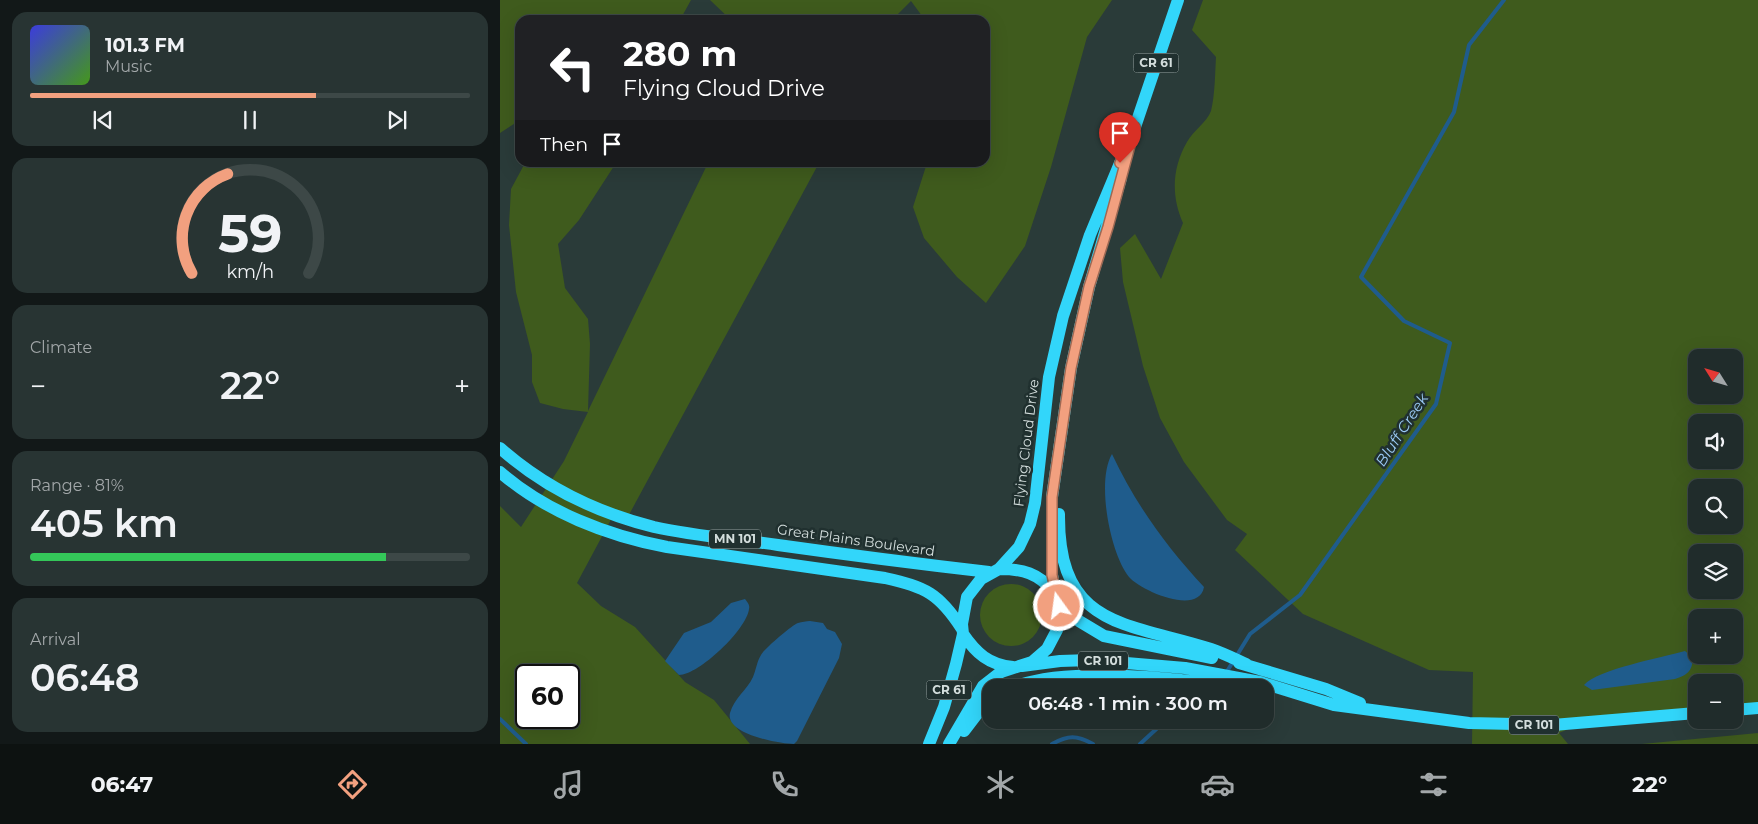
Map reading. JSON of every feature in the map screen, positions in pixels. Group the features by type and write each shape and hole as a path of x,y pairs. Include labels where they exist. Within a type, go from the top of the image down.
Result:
{"main road":[{"name":"Flying Cloud Drive","path":"949,744 983,686 995,676 1032,662 1042,654 1054,637 1059,623 1051,538 1052,497 1071,368 1082,313 1135,127 1178,0"},
{"name":"Flying Cloud Drive","path":"929,744 948,692 962,631 967,596 981,579 994,570 1018,547 1030,524 1035,503 1049,377 1063,316 1090,236 1135,127"},
{"path":"1063,422 1059,517 1064,559 1075,587 1089,604 1110,620 1191,649"},
{"name":"Great Plains Boulevard","path":"500,448 519,464 556,488 610,513 656,527 840,554 994,570"},
{"name":"MN 101","path":"500,472 534,496 572,516 632,539 667,547 885,578 918,586 934,595 944,605 962,631"},
{"name":"CR 101","path":"994,570 1030,572 1042,579 1079,621 1104,636 1191,649 1212,649 1246,664 1326,689 1372,708"},
{"name":"CR 101","path":"962,631 973,648 986,660 1003,666 1019,667 1060,660 1091,660 1183,674 1260,682 1334,704 1372,708 1424,718 1516,725 1553,725 1688,714"},
{"path":"1059,679 1183,674 1201,679"},
{"path":"1274,694 1334,704"},
{"path":"956,744 968,723 982,708"},
{"path":"1743,709 1758,708"}],"green space":[{"path":"500,0 691,0 683,15 515,15 515,123 500,133"},
{"path":"710,0 1112,0 1087,37 1051,167 1025,246 986,303 957,277 924,238 913,207 926,167 990,167 990,15 921,15 911,1 897,15 726,15"},
{"path":"1203,0 1758,0 1758,744 1472,744 1473,672 1429,670 1303,614 1235,550 1247,534 1227,520 1184,462 1160,418 1143,366 1123,282 1120,248 1135,234 1161,279 1183,223 1176,203 1175,192 1178,162 1187,142 1211,111 1216,57 1192,30"},
{"path":"523,167 613,167 579,220 558,244 565,288 588,319 590,344 588,411 706,167 817,167 624,524 614,514 577,583 601,606 635,627 685,682 714,700 750,744 500,744 500,506 521,527 564,461 588,412 563,409 540,403 532,382 532,355 516,292 509,225 511,189"},
{"path":"1011,584 1023,587 1033,593 1039,603 1042,615 1039,627 1033,637 1023,643 1011,646 999,643 989,637 983,627 980,615 983,603 989,593 999,587"}],"water":[{"path":"1112,454 1131,491 1153,524 1204,587 1200,595 1192,600 1169,598 1145,589 1129,577 1122,566 1111,535 1105,498 1107,466"},
{"path":"745,599 749,609 740,628 721,650 698,668 679,675 665,661 684,633 711,622 731,603"},
{"path":"810,621 823,623 827,629 835,632 842,644 839,658 797,741 794,744 766,740 736,727 731,720 730,713 734,703 753,677 758,660 763,652 784,632 795,625"},
{"path":"1685,651 1688,654 1688,664 1692,664 1690,670 1686,674 1675,679 1592,690 1584,685 1602,674"}],"pier":[{"path":"1758,707 1758,733 1642,744 1568,744 1559,733 1588,721 1688,713 1688,729 1743,729 1743,708"}],"waterway":[{"name":"Bluff Creek","path":"1226,673 1250,634 1300,595 1436,404 1450,343 1404,321 1361,277 1454,112 1469,45 1504,0"},
{"name":"Bluff Creek","path":"500,719 526,744"},
{"name":"Bluff Creek","path":"1140,744 1156,729"},
{"name":"Bluff Creek","path":"1052,744 1072,737 1093,744"}],"route":[{"path":"1059,606 1054,592 1052,575 1052,497 1071,368 1082,313 1135,127 1120,163"}]}
